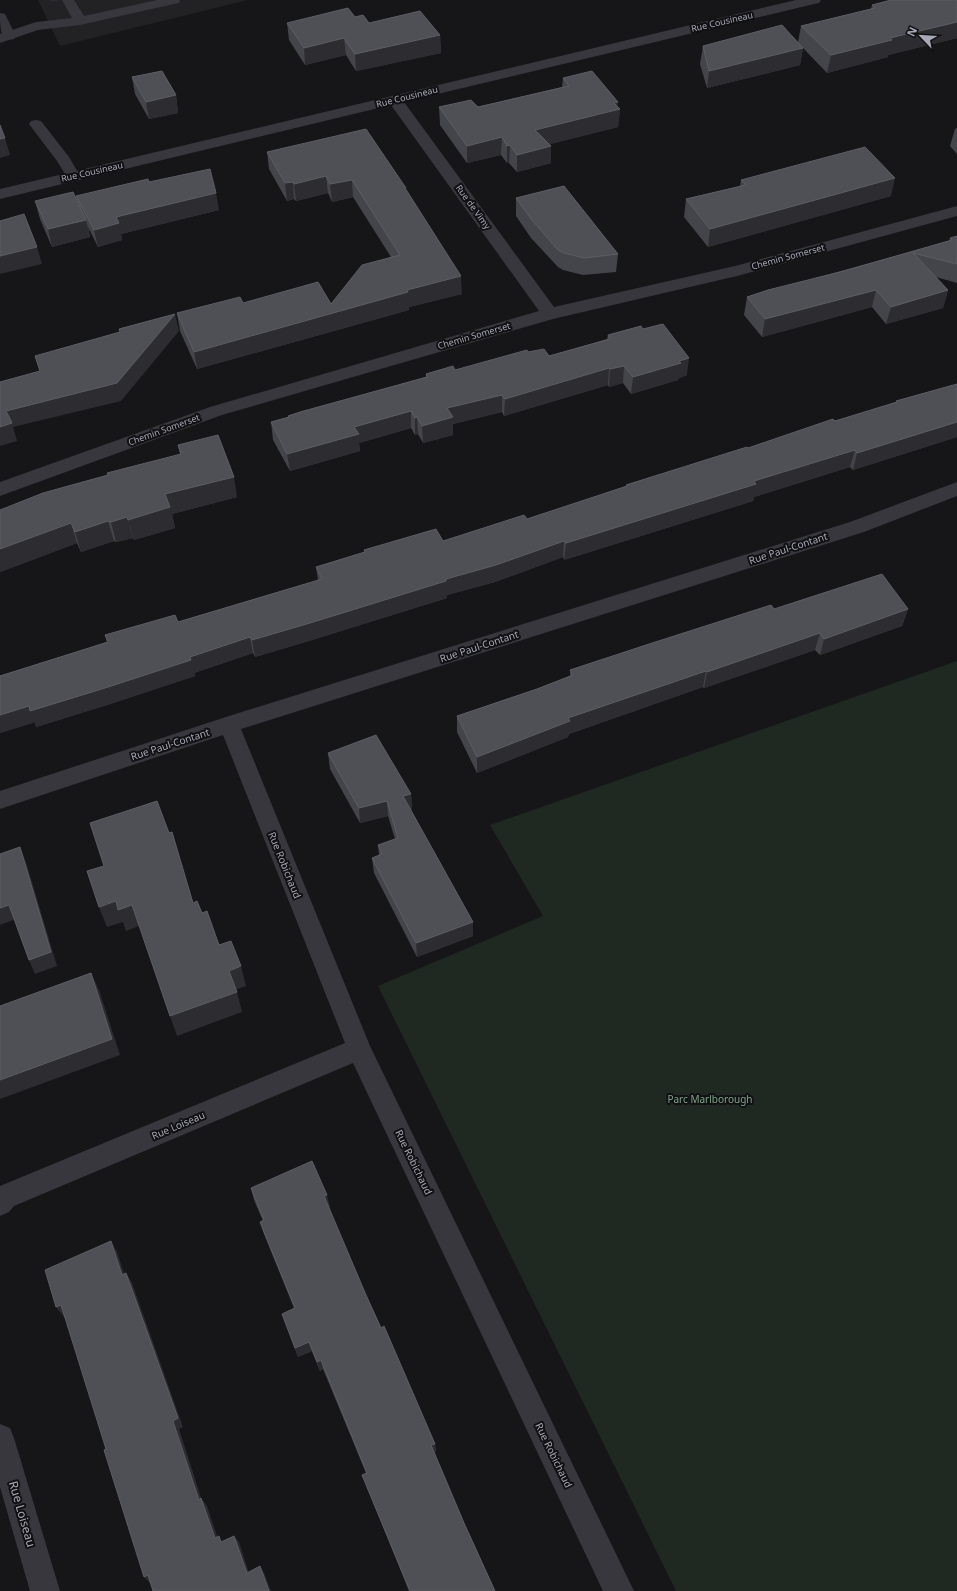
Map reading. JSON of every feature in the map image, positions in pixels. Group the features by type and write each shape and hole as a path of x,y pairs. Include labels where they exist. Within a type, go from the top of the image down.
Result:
{"street":[{"name":"Rue Cousineau","path":"0,194 814,0"},
{"path":"0,17 4,37"},
{"name":"Rue de Vimy","path":"395,100 550,314"},
{"name":"Chemin Somerset","path":"0,489 216,411 550,314 737,271 957,211"},
{"name":"Rue Paul-Contant","path":"0,800 229,724 857,527 957,489"},
{"name":"Rue Robichaud","path":"229,724 359,1049 619,1591"},
{"name":"Rue Loiseau","path":"0,1203 5,1197 359,1049"},
{"name":"Rue Loiseau","path":"0,1438 45,1591"}],"lane":[{"path":"68,0 80,21"},
{"path":"4,37 36,26 80,21 174,0"},
{"path":"36,124 64,160 73,176"}],"shaded area":[{"path":"38,0 248,0 60,46"}],"green space":[{"name":"Parc Marlborough","path":"957,661 957,1591 676,1591 378,986 543,916 490,825"}],"building":[{"path":"891,0 957,0 957,22 890,38 892,40 831,55 801,26 875,8 872,5"},
{"path":"348,8 355,17 363,15 369,23 420,11 440,35 355,54 344,38 304,48 287,23"},
{"path":"782,25 803,48 709,71 703,46"},
{"path":"162,71 176,95 146,102 132,77"},
{"path":"592,71 618,102 614,103 620,109 535,130 551,146 517,155 510,145 507,146 502,137 467,146 439,107 471,100 478,107 569,86 563,78"},
{"path":"0,125 5,138 0,139"},
{"path":"366,129 406,188 461,276 407,290 408,292 194,352 177,313 240,297 243,303 318,282 331,304 362,265 400,255 352,180 330,184 326,176 294,184 293,182 285,183 267,152"},
{"path":"865,147 895,178 710,229 686,199 746,185 741,180"},
{"path":"210,169 216,193 116,217 119,223 94,230 76,196 148,179 149,182"},
{"path":"564,186 618,254 584,258 558,250 532,220 516,198"},
{"path":"73,192 86,220 48,229 35,201"},
{"path":"24,214 37,247 0,256 0,221"},
{"path":"957,236 957,264 913,253 948,290 891,307 876,290 765,319 747,297 952,240 950,238"},
{"path":"175,314 117,383 6,411 12,423 0,427 0,382 40,371 35,356 120,332 119,329"},
{"path":"663,324 689,358 679,361 681,363 633,377 624,366 609,368 505,399 502,395 447,408 453,417 422,426 417,417 415,418 411,411 354,427 359,434 287,454 271,422 300,412 427,377 426,374 453,366 455,370 527,350 528,352 544,349 549,356 610,339 608,335 641,326 643,329"},
{"path":"957,384 957,422 857,453 855,450 754,481 756,484 566,543 564,541 496,565 446,579 446,581 310,623 252,640 250,637 190,657 191,660 30,711 29,706 0,715 0,676 108,642 105,635 175,615 178,622 322,579 316,567 365,552 364,550 436,529 443,541 524,515 527,519 627,486 626,485 747,447 748,448 833,419 835,421 897,402 896,401"},
{"path":"218,435 234,477 165,494 170,507 128,520 127,517 111,522 108,521 75,532 71,523 0,549 0,510 43,493 108,475 107,473 181,454 178,445"},
{"path":"882,574 908,609 824,639 820,633 568,718 570,721 477,757 457,716 537,689 573,675 570,670 771,605 774,609"},
{"path":"376,735 411,794 403,796 473,922 416,943 372,858 382,854 378,845 398,838 387,801 359,808 328,753"},
{"path":"157,801 169,833 172,832 193,903 197,901 202,913 207,911 219,945 231,941 241,966 229,971 237,992 170,1016 132,905 118,910 116,901 99,907 87,871 104,866 90,823"},
{"path":"20,847 51,952 29,960 9,905 0,908 0,854"},
{"path":"91,973 112,1039 0,1080 0,1006"},
{"path":"312,1161 327,1195 324,1196 366,1295 381,1328 384,1326 435,1444 431,1445 495,1591 410,1591 362,1475 367,1473 321,1360 317,1362 309,1342 295,1348 282,1314 295,1308 260,1222 264,1220 251,1188"},
{"path":"111,1241 122,1275 126,1273 178,1418 173,1421 199,1500 201,1498 215,1538 219,1536 221,1542 234,1536 247,1573 260,1566 269,1591 153,1591 148,1575 144,1577 61,1305 56,1307 45,1270"}]}
